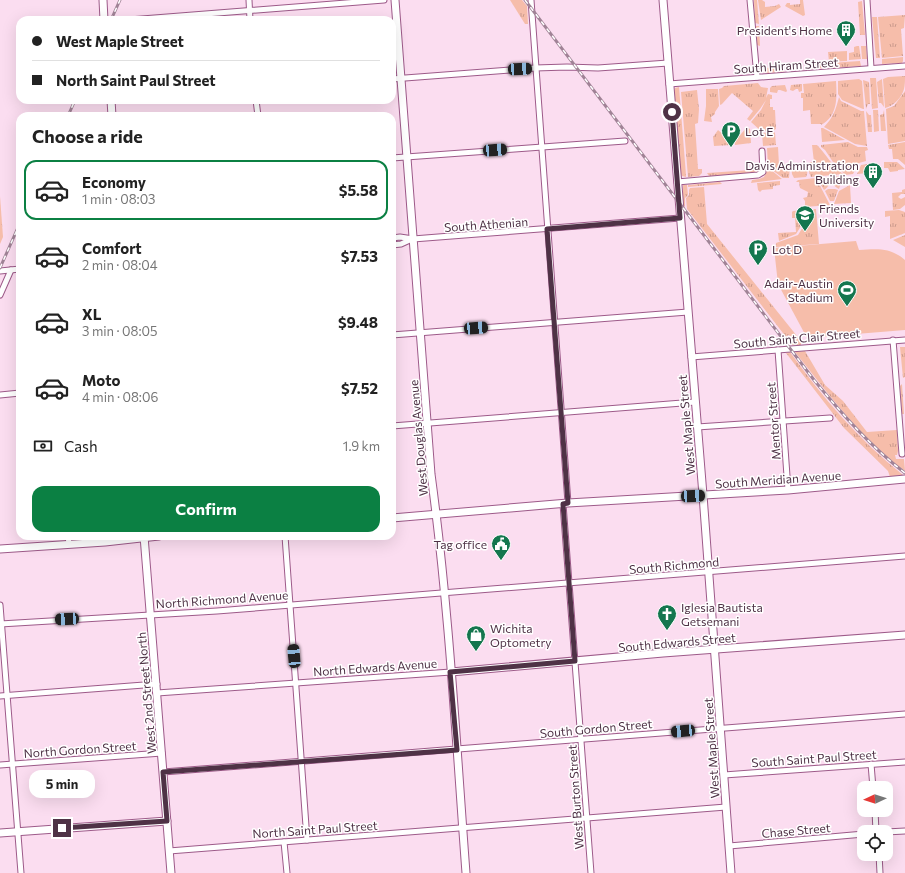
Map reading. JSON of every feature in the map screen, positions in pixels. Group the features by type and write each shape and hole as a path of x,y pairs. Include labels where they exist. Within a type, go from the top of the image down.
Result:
{"street":[{"path":"103,0 104,16"},
{"path":"249,0 250,16"},
{"path":"177,16 384,0"},
{"name":"West Douglas Avenue","path":"395,0 431,474 437,514 445,594 466,873"},
{"name":"West Burton Street","path":"530,0 562,413 569,583 591,873"},
{"name":"West Maple Street","path":"663,0 691,357 698,427 731,873"},
{"path":"750,0 757,77"},
{"path":"867,0 871,68"},
{"path":"396,78 535,68 598,68 668,63"},
{"name":"South Hiram Street","path":"670,84 905,66"},
{"path":"396,158 625,141"},
{"path":"677,182 758,175 763,172 762,151"},
{"name":"South Athenian","path":"413,239 680,218"},
{"path":"396,238 413,239"},
{"path":"396,245 413,239"},
{"path":"0,271 16,269"},
{"path":"0,294 11,270"},
{"path":"396,335 688,312"},
{"path":"893,340 902,454"},
{"name":"South Saint Clair Street","path":"691,357 905,340"},
{"name":"Mentor Street","path":"778,350 788,490"},
{"path":"0,395 16,393"},
{"path":"396,426 695,402"},
{"path":"698,427 830,418"},
{"name":"South Meridian Avenue","path":"396,518 566,504 788,490 905,479"},
{"path":"68,540 69,544"},
{"path":"0,549 112,540"},
{"name":"West 2nd Street North","path":"144,540 171,873"},
{"path":"285,540 307,840"},
{"name":"South Richmond","path":"445,594 905,556"},
{"name":"North Richmond Avenue","path":"1,624 217,611 445,594"},
{"path":"0,605 21,873"},
{"name":"South Edwards Street","path":"450,672 715,649 905,635"},
{"name":"North Edwards Avenue","path":"157,693 450,672"},
{"path":"0,696 157,684"},
{"name":"South Gordon Street","path":"457,750 905,714"},
{"path":"163,772 457,750"},
{"name":"North Gordon Street","path":"0,765 162,753"},
{"name":"South Saint Paul Street","path":"724,775 905,762"},
{"path":"871,764 872,781"},
{"path":"463,828 726,807"},
{"path":"0,833 167,821"},
{"name":"North Saint Paul Street","path":"169,851 463,828"},
{"path":"893,831 905,830"},
{"name":"Chase Street","path":"729,846 857,835"},
{"path":"284,842 287,873"},
{"path":"879,861 880,873"}],"green space":[{"path":"510,0 522,0 527,6 528,24 525,24"},
{"path":"754,0 757,0 759,24 755,23"},
{"path":"758,0 765,2 765,7 779,4 781,7 761,20"},
{"path":"800,0 803,0 805,15 803,16 785,6 787,3 790,3 790,5 800,4"},
{"path":"862,1 865,35 860,35 858,2"},
{"path":"905,15 904,28 901,29 903,56 882,58 878,17"},
{"path":"872,17 877,17 880,58 876,58"},
{"path":"755,26 759,26 760,46 757,45"},
{"path":"859,46 861,59 849,60 849,53 854,52 854,47"},
{"path":"861,46 866,46 867,59 862,59"},
{"path":"847,51 847,61 829,62 828,52"},
{"path":"903,57 902,63 882,64 882,59"},
{"path":"860,61 861,66 831,68 829,66 830,63"},
{"path":"825,63 824,68 811,69 810,64"},
{"path":"784,67 784,72 764,73 763,68"},
{"path":"905,76 903,92 897,101 885,108 883,79 888,77"},
{"path":"870,78 876,78 878,108 872,109"},
{"path":"859,79 862,81 864,109 842,100 838,94 838,81"},
{"path":"882,79 884,107 881,103 879,103 877,82"},
{"path":"863,80 869,82 870,104 868,104 866,109"},
{"path":"836,81 836,100 831,117 821,125 811,124 810,110 803,111 803,98 801,98 801,93 804,93 803,84"},
{"path":"758,83 761,87 768,88 766,98 768,94 772,95 772,99 770,99 770,107 773,107 773,110 775,110 776,129 774,130 761,131 751,122 761,110 766,100 750,121 747,119 753,111 732,93 720,105 719,89 724,86"},
{"path":"802,84 802,91 799,92 798,89 793,91 790,90 791,85"},
{"path":"785,85 786,92 778,90 777,93 770,92 770,88 772,86"},
{"path":"679,87 686,177 682,176 681,174 674,91 675,88"},
{"path":"706,89 718,89 719,106 715,114 711,117 712,122 704,121"},
{"path":"697,90 699,109 698,123 695,124 698,169 702,169 702,173 699,176 688,177 681,92"},
{"path":"905,91 905,141 888,144 886,109 894,106"},
{"path":"839,97 841,101 864,111 867,146 855,144 824,127 834,113"},
{"path":"873,110 878,110 879,131 874,132"},
{"path":"884,110 886,131 881,131 880,115 883,114"},
{"path":"866,111 869,115 871,115 872,132 868,132"},
{"path":"747,127 750,129 751,143 735,145 735,141"},
{"path":"821,128 823,128 845,140 822,142"},
{"path":"718,130 731,141 731,145 714,146 713,137"},
{"path":"774,132 776,145 763,146 762,133"},
{"path":"848,142 858,147 867,147 868,150 865,151 866,161 859,163 853,174 845,175 821,147 821,145"},
{"path":"905,142 905,165 898,159 893,159 892,149 889,149 888,145"},
{"path":"812,145 817,145 843,174 811,177 808,167 810,162 814,162"},
{"path":"778,147 779,165 788,164 790,166 789,178 783,178 768,167 767,148"},
{"path":"884,162 897,162 905,169 890,172 888,168 884,168"},
{"path":"803,163 806,163 807,166 806,177 794,178 791,164 793,164 794,169 798,171 803,166"},
{"path":"873,163 873,170 869,173 857,174 861,165"},
{"path":"755,165 760,166 760,172 709,176 707,173 751,170 751,167 755,167"},
{"path":"770,169 782,179 751,183 752,180 764,177 767,170"},
{"path":"843,176 839,189 832,181 831,177"},
{"path":"830,177 829,184 824,190 817,178"},
{"path":"816,178 830,205 805,207 805,201 803,198 807,197 808,192 800,188 799,182 796,182 798,180"},
{"path":"780,181 780,185 773,186 773,189 762,190 760,192 758,190 757,183"},
{"path":"720,182 722,184 688,187 688,185"},
{"path":"683,185 687,185 688,195 685,198 685,207 683,204"},
{"path":"850,185 851,203 834,204 839,191"},
{"path":"704,187 707,224 801,341 801,345 792,345 789,341 792,340 791,336 788,335 786,337 687,209 686,198 689,195 690,188"},
{"path":"828,189 838,190 834,201 830,201 825,191"},
{"path":"905,189 905,194 901,194 898,197 901,199 905,197 905,205 900,209 893,210 892,193 902,192 902,190"},
{"path":"0,196 3,237 0,244"},
{"path":"812,209 796,234 779,241 778,233 796,232 795,218 792,218 793,211"},
{"path":"814,209 816,209 819,244 776,247 776,243 798,235"},
{"path":"899,210 905,212 905,233 890,239 890,216 885,217 885,211"},
{"path":"905,235 905,247 893,240"},
{"name":"Adair-Austin Stadium","path":"856,241 859,250 878,249 889,251 905,260 905,330 807,338 778,284 774,248"},
{"path":"900,347 905,347 905,377 903,378"},
{"path":"805,351 825,385 843,401 867,432 897,430 898,451 897,455 895,455 896,459 904,459 905,471 874,445 846,415 795,352"},
{"path":"790,352 815,386 842,418 887,462 903,475 890,477 888,471 844,428 786,353"},
{"path":"902,384 904,414 902,414 900,386"}],"railway":[{"path":"113,16 120,0"},
{"path":"525,0 814,380 857,429 880,452 905,473"},
{"path":"70,112 73,104"},
{"path":"0,268 16,232"}],"place":[{"name":"President's Home","path":"846,47"},
{"name":"Lot E","path":"731,148"},
{"name":"Davis Administration Building","path":"873,189"},
{"name":"Friends University","path":"805,232"},
{"name":"Lot D","path":"758,266"},
{"name":"Adair-Austin Stadium","path":"847,307"},
{"name":"Tag office","path":"501,561"},
{"name":"Iglesia Bautista Getsemani","path":"667,631"},
{"name":"Wichita Optometry","path":"476,652"}],"route":[{"path":"62,828 167,821 163,772 457,750 450,672 575,661 563,504 568,503 547,229 680,218 672,112"}]}
